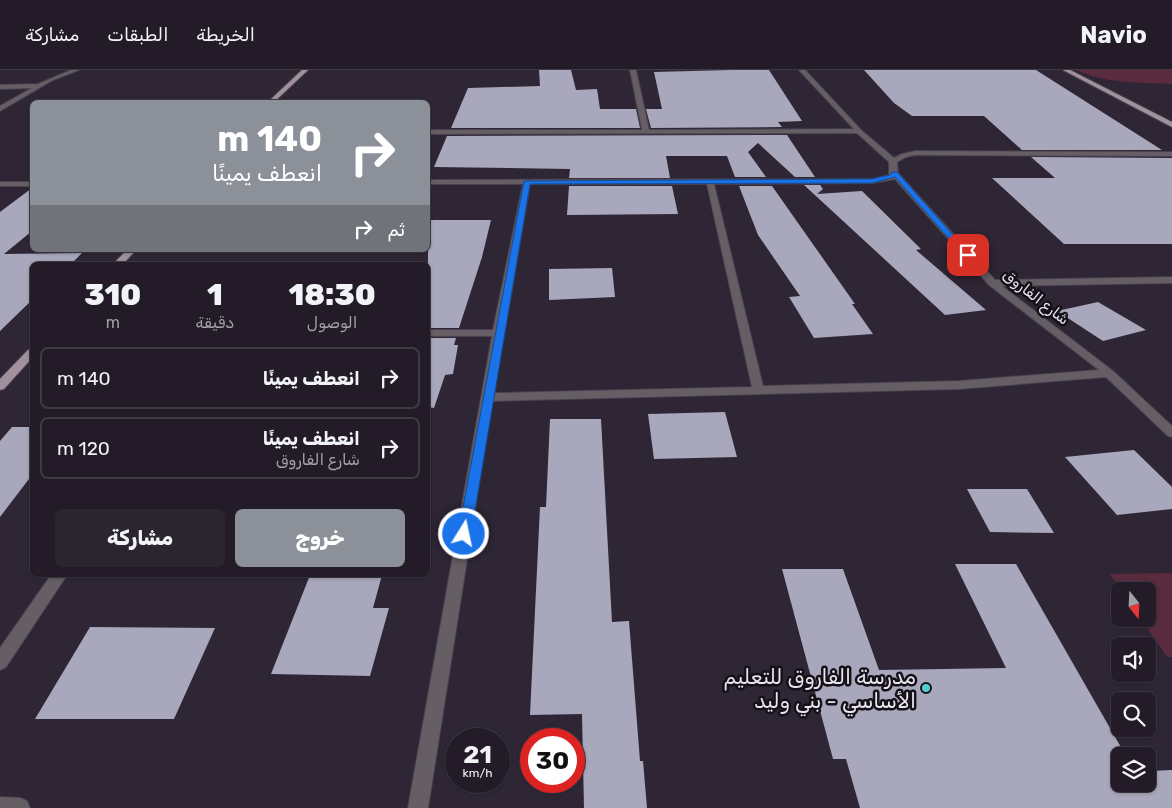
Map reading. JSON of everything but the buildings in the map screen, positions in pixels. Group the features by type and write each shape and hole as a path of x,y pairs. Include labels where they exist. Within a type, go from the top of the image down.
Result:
{"main road":[{"path":"273,100 305,70"},
{"path":"1066,70 1172,125"},
{"path":"120,262 130,252"},
{"path":"0,386 30,354"}],"street":[{"path":"0,109 41,86 76,70"},
{"path":"633,70 646,132"},
{"path":"430,182 872,181 892,177 894,173 893,161 859,132 802,70"},
{"path":"0,87 41,86"},
{"path":"430,132 859,132"},
{"path":"893,161 904,155 915,153 1172,154"},
{"name":"شارع الفاروق","path":"894,173 992,283 1109,373 1172,433"},
{"path":"418,808 498,333 526,182"},
{"path":"710,182 758,388"},
{"path":"0,190 4,184 30,184"},
{"path":"992,283 1172,280"},
{"path":"430,333 498,333"},
{"path":"488,397 758,388 959,385 1109,373"},
{"path":"0,662 58,577"},
{"path":"0,808 20,808"}],"shaded area":[{"path":"1077,70 1172,70 1172,84 1111,80 1087,75"},
{"path":"1172,573 1172,657 1167,657 1156,641 1156,637 1153,637 1147,628 1156,628 1156,582 1116,582 1110,574"}],"place":[{"name":"مدرسة الفاروق للتعليم الأساسي - بني وليد","path":"926,688"}],"route":[{"path":"464,534 526,182 872,181 892,177 894,173 968,255"}]}
